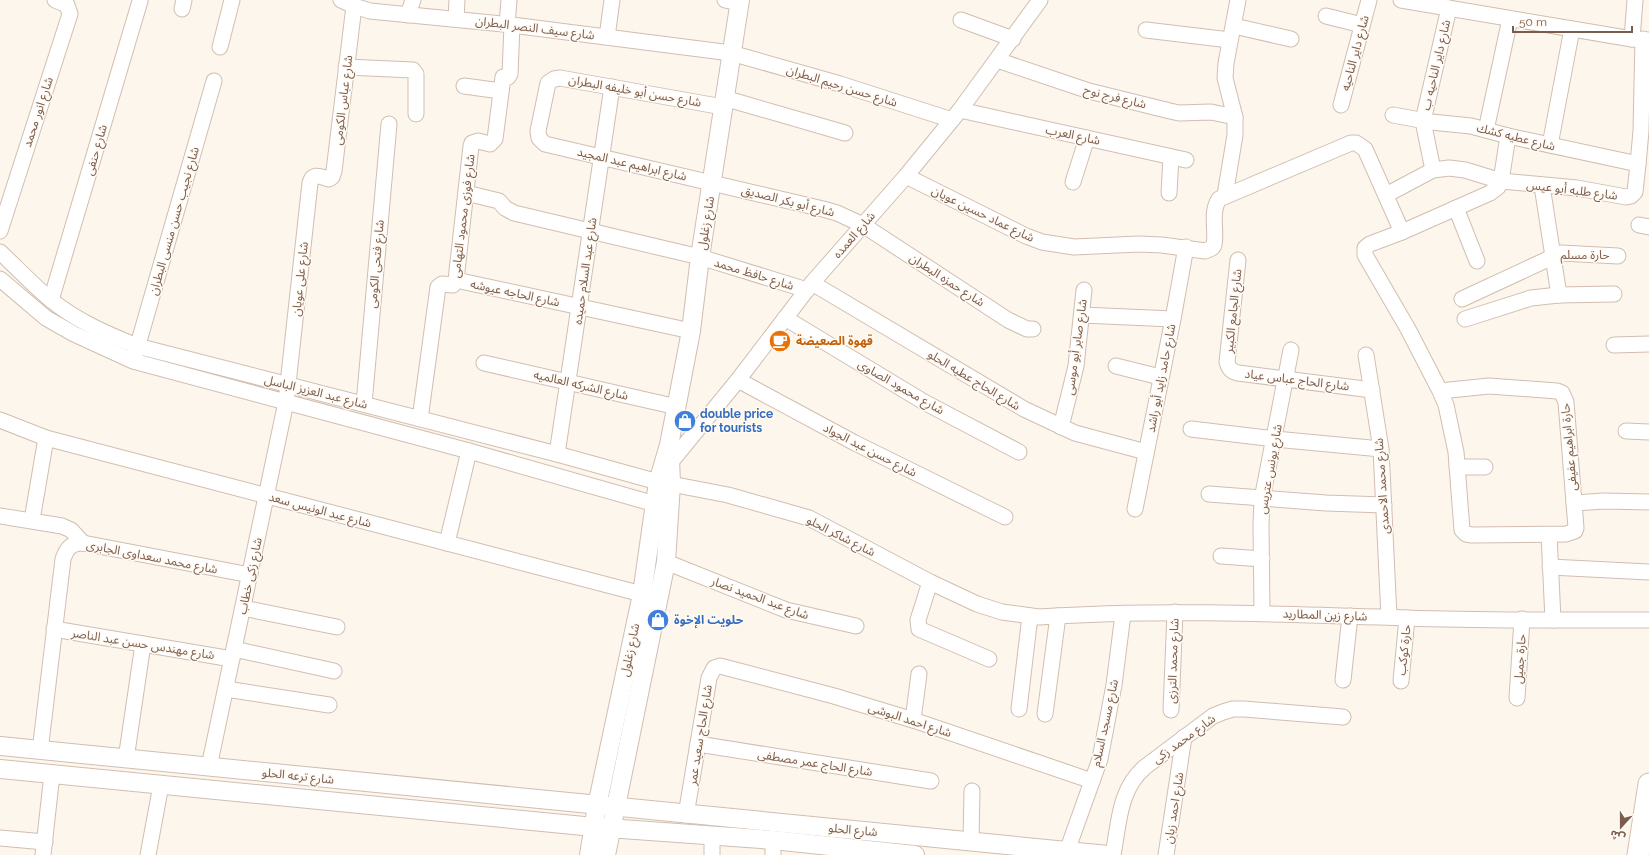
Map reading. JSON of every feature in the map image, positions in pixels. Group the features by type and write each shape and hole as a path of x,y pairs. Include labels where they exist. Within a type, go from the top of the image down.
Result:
{"main road":[{"path":"1638,855 1649,784"}],"street":[{"name":"شارع انور محمد","path":"0,231 70,14 67,5 55,0"},
{"path":"220,47 232,0"},
{"path":"408,15 413,0"},
{"path":"456,20 457,0"},
{"path":"509,0 509,25"},
{"path":"606,37 612,0"},
{"name":"شارع العمده","path":"667,464 738,380 810,287 906,176 956,115 1040,0"},
{"path":"1225,196 1235,135 1235,117 1225,78 1226,63 1238,0"},
{"name":"شارع داير الناحيه","path":"1341,105 1369,0"},
{"path":"1401,0 1510,19 1641,39"},
{"name":"شارع طلبه أبو عيس","path":"1386,195 1433,170 1457,168 1501,180 1542,186 1577,188 1626,197 1631,196 1635,192 1638,164 1645,132 1645,99 1641,39 1635,0"},
{"name":"شارع حنفى","path":"51,300 140,1"},
{"name":"شارع زغلول","path":"606,806 666,562 664,483 669,445 691,331 700,257 731,53 734,1"},
{"name":"شارع سيف النصر البطران","path":"348,3 372,6 408,15 509,25 731,53"},
{"name":"شارع عباس الكومى","path":"316,175 329,179 334,175 346,67 348,3"},
{"name":"شارع داير الناحيه ب","path":"1433,170 1423,121 1449,8"},
{"path":"1326,16 1362,25"},
{"path":"1486,130 1510,19"},
{"path":"961,20 1012,39"},
{"name":"شارع فوزى محمود التهامى","path":"420,419 438,287 442,284 453,285 456,280 471,146 475,141 490,144 494,141 503,77 508,77 510,74 509,25"},
{"path":"1550,145 1572,29"},
{"path":"1146,30 1232,33 1291,39"},
{"name":"شارع حسن رحيم البطران","path":"731,53 956,115"},
{"name":"شارع فرج نوح","path":"997,60 1089,91 1170,111 1189,113 1211,112 1235,117"},
{"path":"346,67 413,70 416,74 416,114"},
{"name":"شارع حسن أبو خليفه البطران","path":"552,146 545,144 539,138 538,131 548,83 554,79 560,78 723,103 845,133"},
{"name":"شارع نجيب حسن منسى البطران","path":"133,361 214,81"},
{"path":"464,86 501,91"},
{"name":"شارع عبد السلام حميده","path":"558,454 612,87"},
{"name":"شارع العرب","path":"956,115 1087,138 1178,158 1169,193"},
{"name":"شارع عطيه كشك","path":"1393,115 1423,121 1471,126 1508,136 1638,164"},
{"name":"شارع فتحى الكومى","path":"364,404 389,124"},
{"path":"1508,136 1501,180 1498,187 1490,193 1367,246 1364,252 1408,329 1440,391 1450,421 1456,452 1462,530 1466,534 1472,535 1549,534 1553,620"},
{"path":"1073,182 1087,138"},
{"path":"1225,196 1351,143 1356,143 1365,149 1402,232"},
{"name":"شارع ابراهيم عبد المجيد","path":"552,146 712,183"},
{"name":"شارع على عويان","path":"288,385 310,182 316,175"},
{"name":"شارع عماد حسين عويان","path":"906,176 1026,236 1042,242 1074,247 1140,244 1186,247 1205,251 1212,248 1214,245 1216,204 1225,196"},
{"name":"شارع أبو بكر الصديق","path":"712,183 837,213 863,225"},
{"path":"1542,186 1559,295"},
{"name":"شارع حافظ محمد","path":"466,192 499,201 505,208 514,213 700,257 810,287"},
{"path":"1456,208 1477,261"},
{"name":"شارع حمزه البطران","path":"863,225 1008,320 1027,329 1033,329"},
{"name":"شارع حامد زايد أبو راشد","path":"1135,509 1186,247"},
{"name":"شارع عبد العزيز الباسل","path":"0,252 51,300 78,319 107,334 138,346 558,454 664,483"},
{"name":"حارة مسلم","path":"1462,299 1561,253 1618,256"},
{"name":"شارع الجامع الكبير","path":"1227,362 1238,260"},
{"name":"شارع عبد العزيز الباسل","path":"0,279 46,318 97,345 133,361 469,451 655,504"},
{"name":"شارع الحاجه عيوشه","path":"456,280 691,331"},
{"name":"شارع الحاج عطيه الحلو","path":"810,287 1024,409 1061,427 1082,435 1146,452"},
{"name":"شارع صابر أبو موسى","path":"1061,427 1076,366 1084,290"},
{"path":"1465,319 1531,298 1559,295 1614,294"},
{"path":"1082,315 1173,319"},
{"name":"شارع محمود الصاوى","path":"785,318 924,402 1019,452"},
{"path":"1614,345 1649,344"},
{"name":"شارع يونس عتريس","path":"1262,613 1262,499 1275,439 1291,350"},
{"name":"شارع محمد الاحمدى","path":"1366,355 1381,448 1389,617"},
{"name":"شارع الحاج عباس عياد","path":"1227,362 1228,368 1232,372 1372,390"},
{"name":"شارع الشركه العالميه","path":"484,363 677,407"},
{"path":"1116,366 1160,377"},
{"name":"شارع حسن عبد الجواد","path":"738,380 855,443 1005,517"},
{"name":"شارع زكى خطاب","path":"210,767 286,402 288,385"},
{"name":"حارة ابراهيم عفيفى","path":"1440,391 1489,386 1557,391 1562,393 1566,402 1576,528 1575,531 1566,534 1549,534"},
{"name":"شارع عبد الونيس سعد","path":"0,420 46,438 642,594"},
{"path":"1191,429 1275,439 1381,448"},
{"path":"1626,431 1649,432"},
{"path":"32,520 46,438"},
{"path":"447,543 469,451"},
{"path":"1457,467 1485,467"},
{"name":"شارع زغلول","path":"589,855 602,828 642,594 655,504 664,483"},
{"name":"شارع شاكر الحلو","path":"664,483 728,494 809,518 930,582 977,604 1002,612"},
{"path":"1209,494 1262,499 1384,505"},
{"name":"حارة ابراهيم عفيفى","path":"1574,503 1604,501 1649,502"},
{"path":"0,516 62,526 70,530 83,543"},
{"name":"شارع محمد سعداوى الجابرى","path":"54,629 63,559 66,550 74,543 83,543 250,575"},
{"path":"1221,556 1262,559"},
{"name":"شارع عبد الحميد نصار","path":"666,562 786,610 856,626"},
{"path":"1550,567 1649,572"},
{"path":"930,582 918,620 919,629 990,659"},
{"path":"243,608 337,627"},
{"name":"شارع زين المطاريد","path":"1002,612 1030,616 1175,612 1522,620 1649,620"},
{"name":"شارع محمد الترزى","path":"1171,710 1175,612"},
{"name":"شارع مسجد السلام","path":"1067,851 1100,759 1108,723 1123,614"},
{"path":"1019,709 1030,616"},
{"path":"1045,714 1058,616"},
{"path":"1343,680 1350,616"},
{"name":"حارة كوكب","path":"1401,681 1407,618"},
{"name":"حارة جميل","path":"1517,698 1522,620"},
{"path":"40,751 54,629"},
{"name":"شارع مهندس حسن عبد الناصر","path":"54,629 143,644 233,654 334,671"},
{"path":"126,759 143,644"},
{"name":"شارع احمد البوشى","path":"726,666 913,720 1092,781"},
{"name":"شارع الحاج سعيد عمر","path":"686,814 709,678 714,668 726,666"},
{"path":"913,720 919,674"},
{"path":"226,689 329,705"},
{"name":"شارع محمد زكى","path":"1113,855 1123,803 1130,782 1145,767 1213,716 1233,709 1343,717"},
{"name":"شارع احمد زيان","path":"1166,855 1184,737"},
{"name":"شارع الحاج عمر مصطفى","path":"698,744 931,782"},
{"name":"شارع ترعه الحلو","path":"0,746 606,806"},
{"name":"شارع ترعه الحلو","path":"0,769 602,828"},
{"path":"0,838 44,848 52,774"},
{"path":"148,855 161,785"},
{"path":"971,842 972,791"},
{"name":"شارع الحلو","path":"606,806 1108,855"},
{"path":"737,838 738,820"},
{"name":"شارع زغلول","path":"602,828 606,855"},
{"name":"شارع الحلو","path":"602,828 737,838 773,848 915,855"},
{"path":"712,836 712,855"}],"place":[{"name":"قهوة الصعيضة","path":"780,341"},
{"name":"double price for tourists","path":"685,421"},
{"name":"حلويت الإخوة","path":"658,620"}]}
